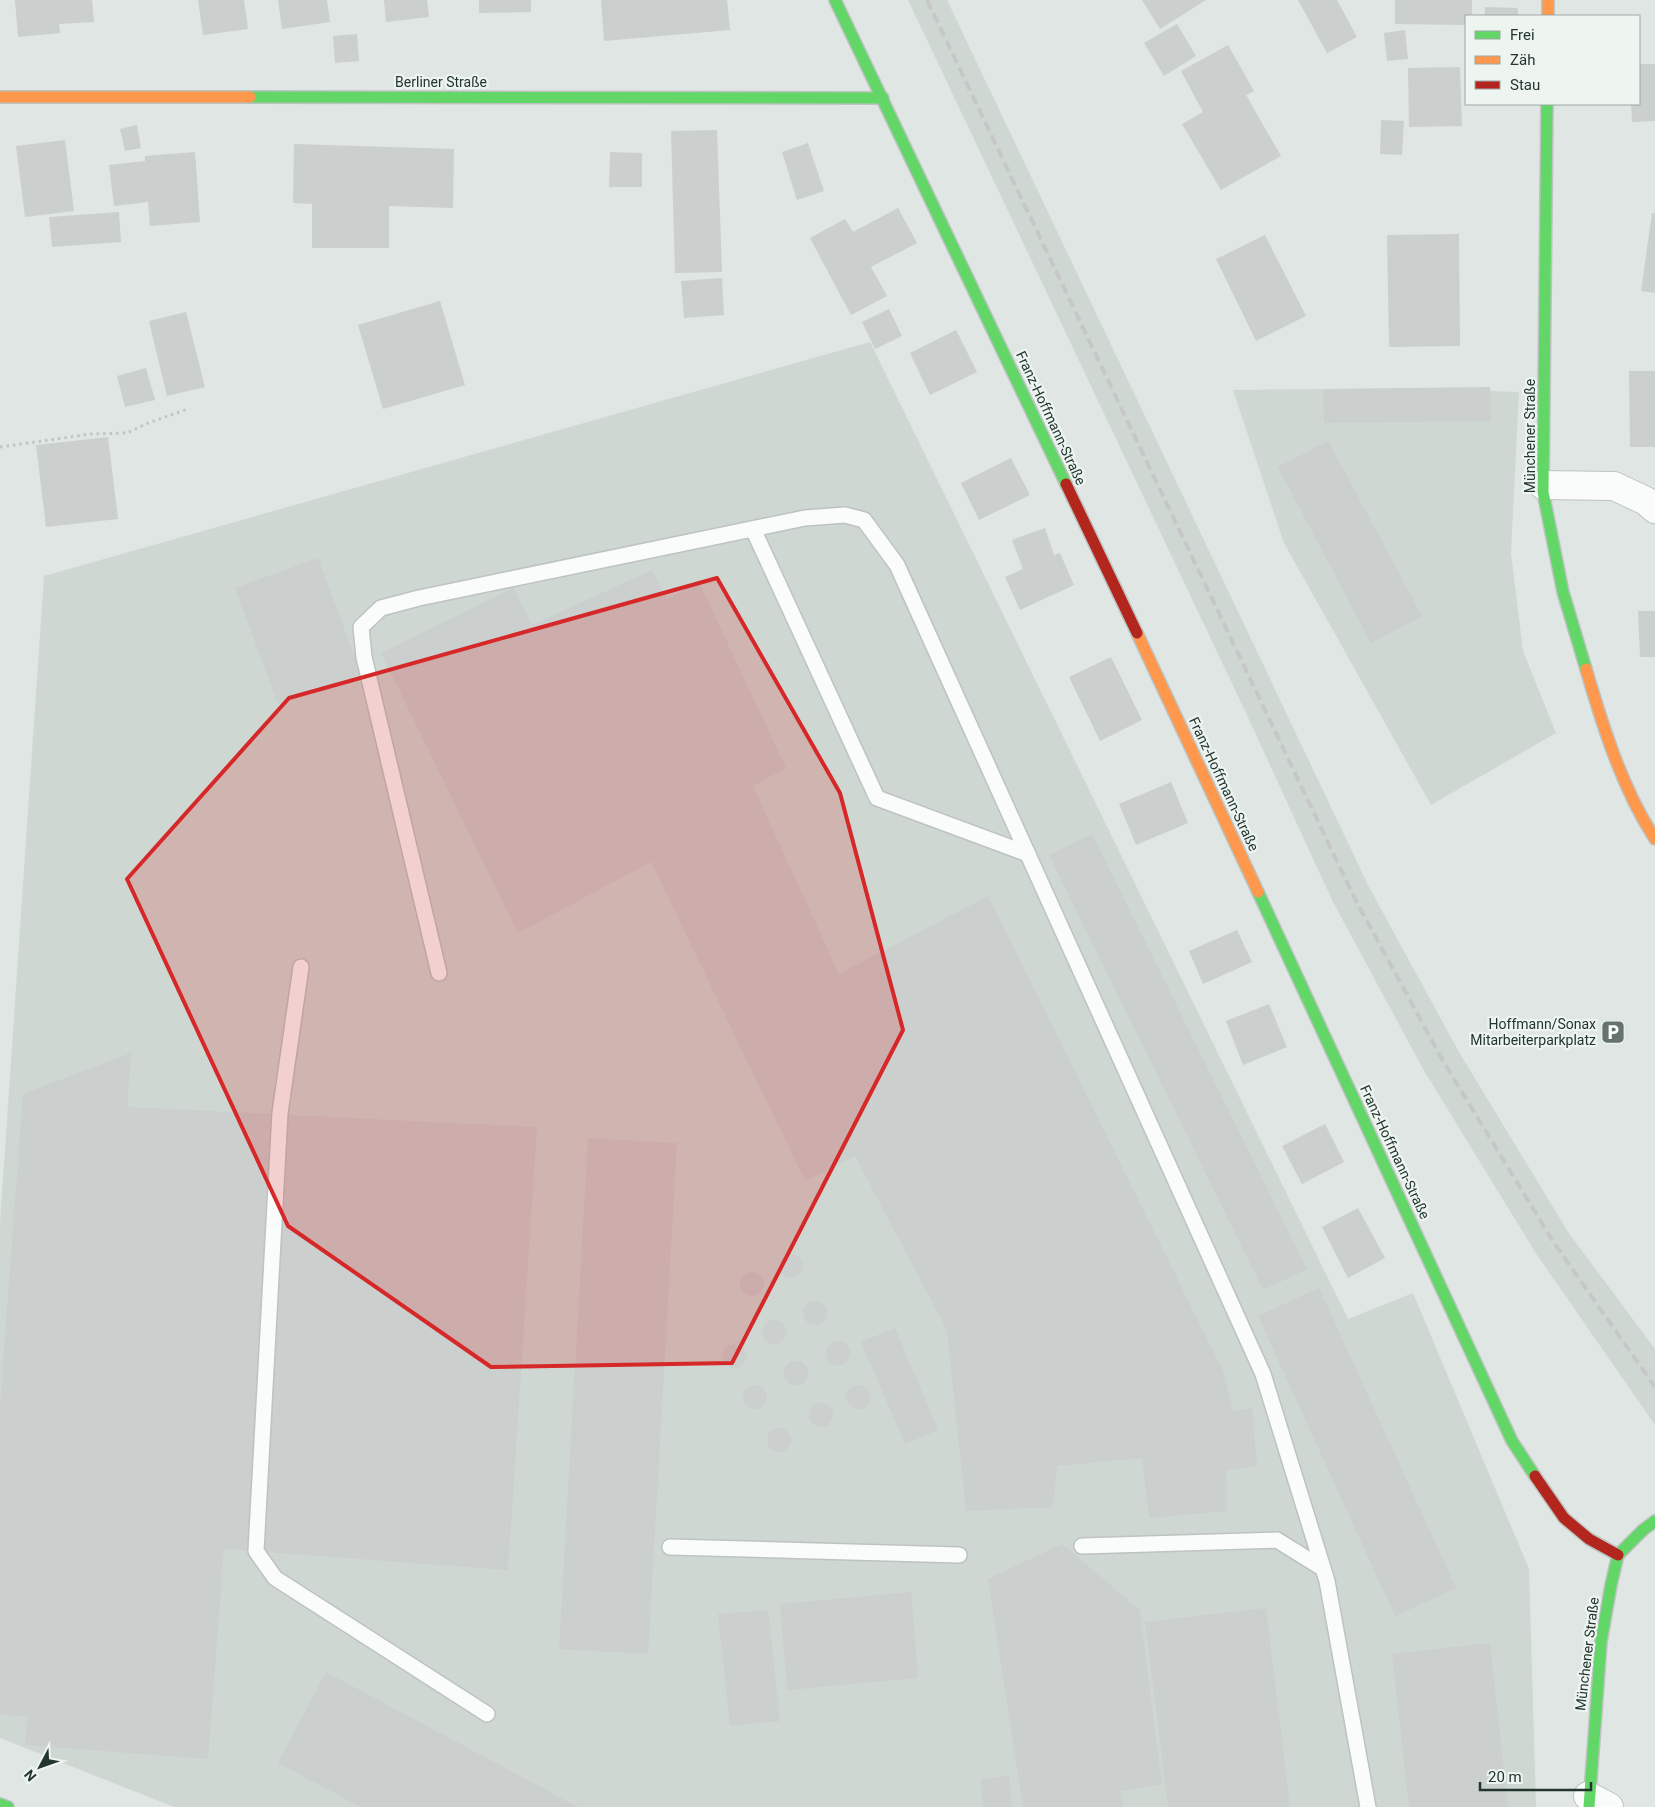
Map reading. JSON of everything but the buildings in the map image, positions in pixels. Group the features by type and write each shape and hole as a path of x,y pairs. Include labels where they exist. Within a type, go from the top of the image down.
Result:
{"street":[{"name":"Franz-Hoffmann-Straße","path":"835,0 1210,787 1512,1441 1564,1518 1589,1539 1618,1555"},
{"path":"1548,0 1548,15"},
{"name":"Berliner Straße","path":"0,97 883,98"},
{"name":"Münchener Straße","path":"1547,105 1543,492 1563,592 1601,720 1639,814 1655,839"},
{"path":"1543,486 1614,486 1646,501 1655,509"},
{"path":"1618,1555 1655,1521"},
{"name":"Münchener Straße","path":"1595,1803 1601,1642 1618,1555"},
{"path":"0,1804 8,1807"}],"lane":[{"path":"439,973 364,656 361,627 381,608 390,605 804,518 845,515 864,520 897,565 1263,1374 1329,1591 1368,1807"},
{"path":"753,529 877,798 1028,854"},
{"path":"301,967 280,1113 256,1551 275,1578 487,1714"},
{"path":"1082,1546 1277,1540 1322,1568"},
{"path":"670,1547 959,1554"}],"path":[{"path":"0,448 92,434 127,433 148,423 188,409"}],"highlighted area":[{"path":"717,578 840,793 903,1030 732,1363 491,1367 288,1226 127,879 289,698"}],"shaded area":[{"path":"908,0 947,0 1369,887 1459,1052 1568,1232 1655,1349 1655,1425 1535,1252 1423,1069 1333,902 1246,713"},
{"path":"870,342 1348,1319 1413,1293 1529,1569 1536,1807 174,1807 0,1738 0,1223 44,576"},
{"path":"1323,389 1519,392 1511,553 1523,651 1556,733 1431,805 1284,543 1233,390"}],"railway":[{"path":"927,0 1354,897 1443,1061 1554,1243 1655,1387"}],"traffic: fast":[{"path":"835,0 1066,484"},
{"path":"250,97 883,98"},
{"path":"1547,105 1543,492 1563,592 1586,669"},
{"path":"1258,892 1512,1441 1535,1476"},
{"path":"1589,1807 1601,1642 1611,1585 1618,1555 1655,1521"},
{"path":"0,1804 8,1807"}],"traffic: slow":[{"path":"1548,0 1548,15"},
{"path":"0,97 250,97"},
{"path":"1137,633 1258,892"},
{"path":"1586,669 1614,757 1633,799 1655,839"}],"traffic: jam":[{"path":"1066,484 1137,633"},
{"path":"1535,1476 1564,1518 1589,1539 1618,1555"}],"place":[{"name":"Hoffmann/Sonax Mitarbeiterparkplatz","path":"1613,1032"}]}
